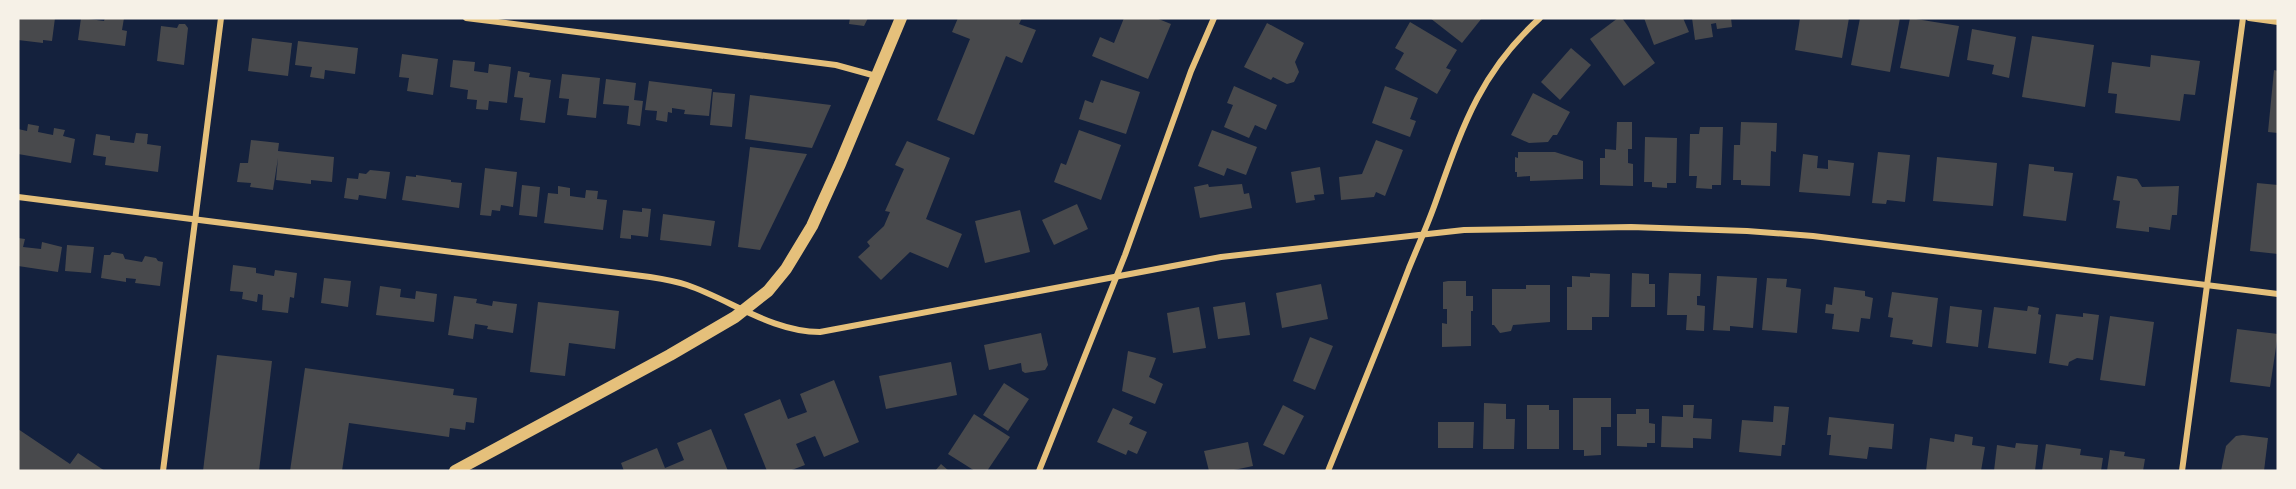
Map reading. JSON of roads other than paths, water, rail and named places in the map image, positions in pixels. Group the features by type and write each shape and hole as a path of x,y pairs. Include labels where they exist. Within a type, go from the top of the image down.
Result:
{"main road":[{"path":"454,471 670,355 744,310 776,283 804,241 840,164 901,18"}],"street":[{"path":"163,471 221,18"},
{"path":"466,18 836,65 876,76"},
{"path":"1038,471 1117,276 1191,71 1214,18"},
{"path":"1328,471 1422,236 1457,140 1485,82 1502,58 1540,18"},
{"path":"2182,471 2243,18"},
{"path":"2249,18 2278,22"},
{"path":"18,196 650,277 687,285 795,330 820,333 1221,257 1464,230 1574,227 1747,231 1859,240 2278,294"}]}
